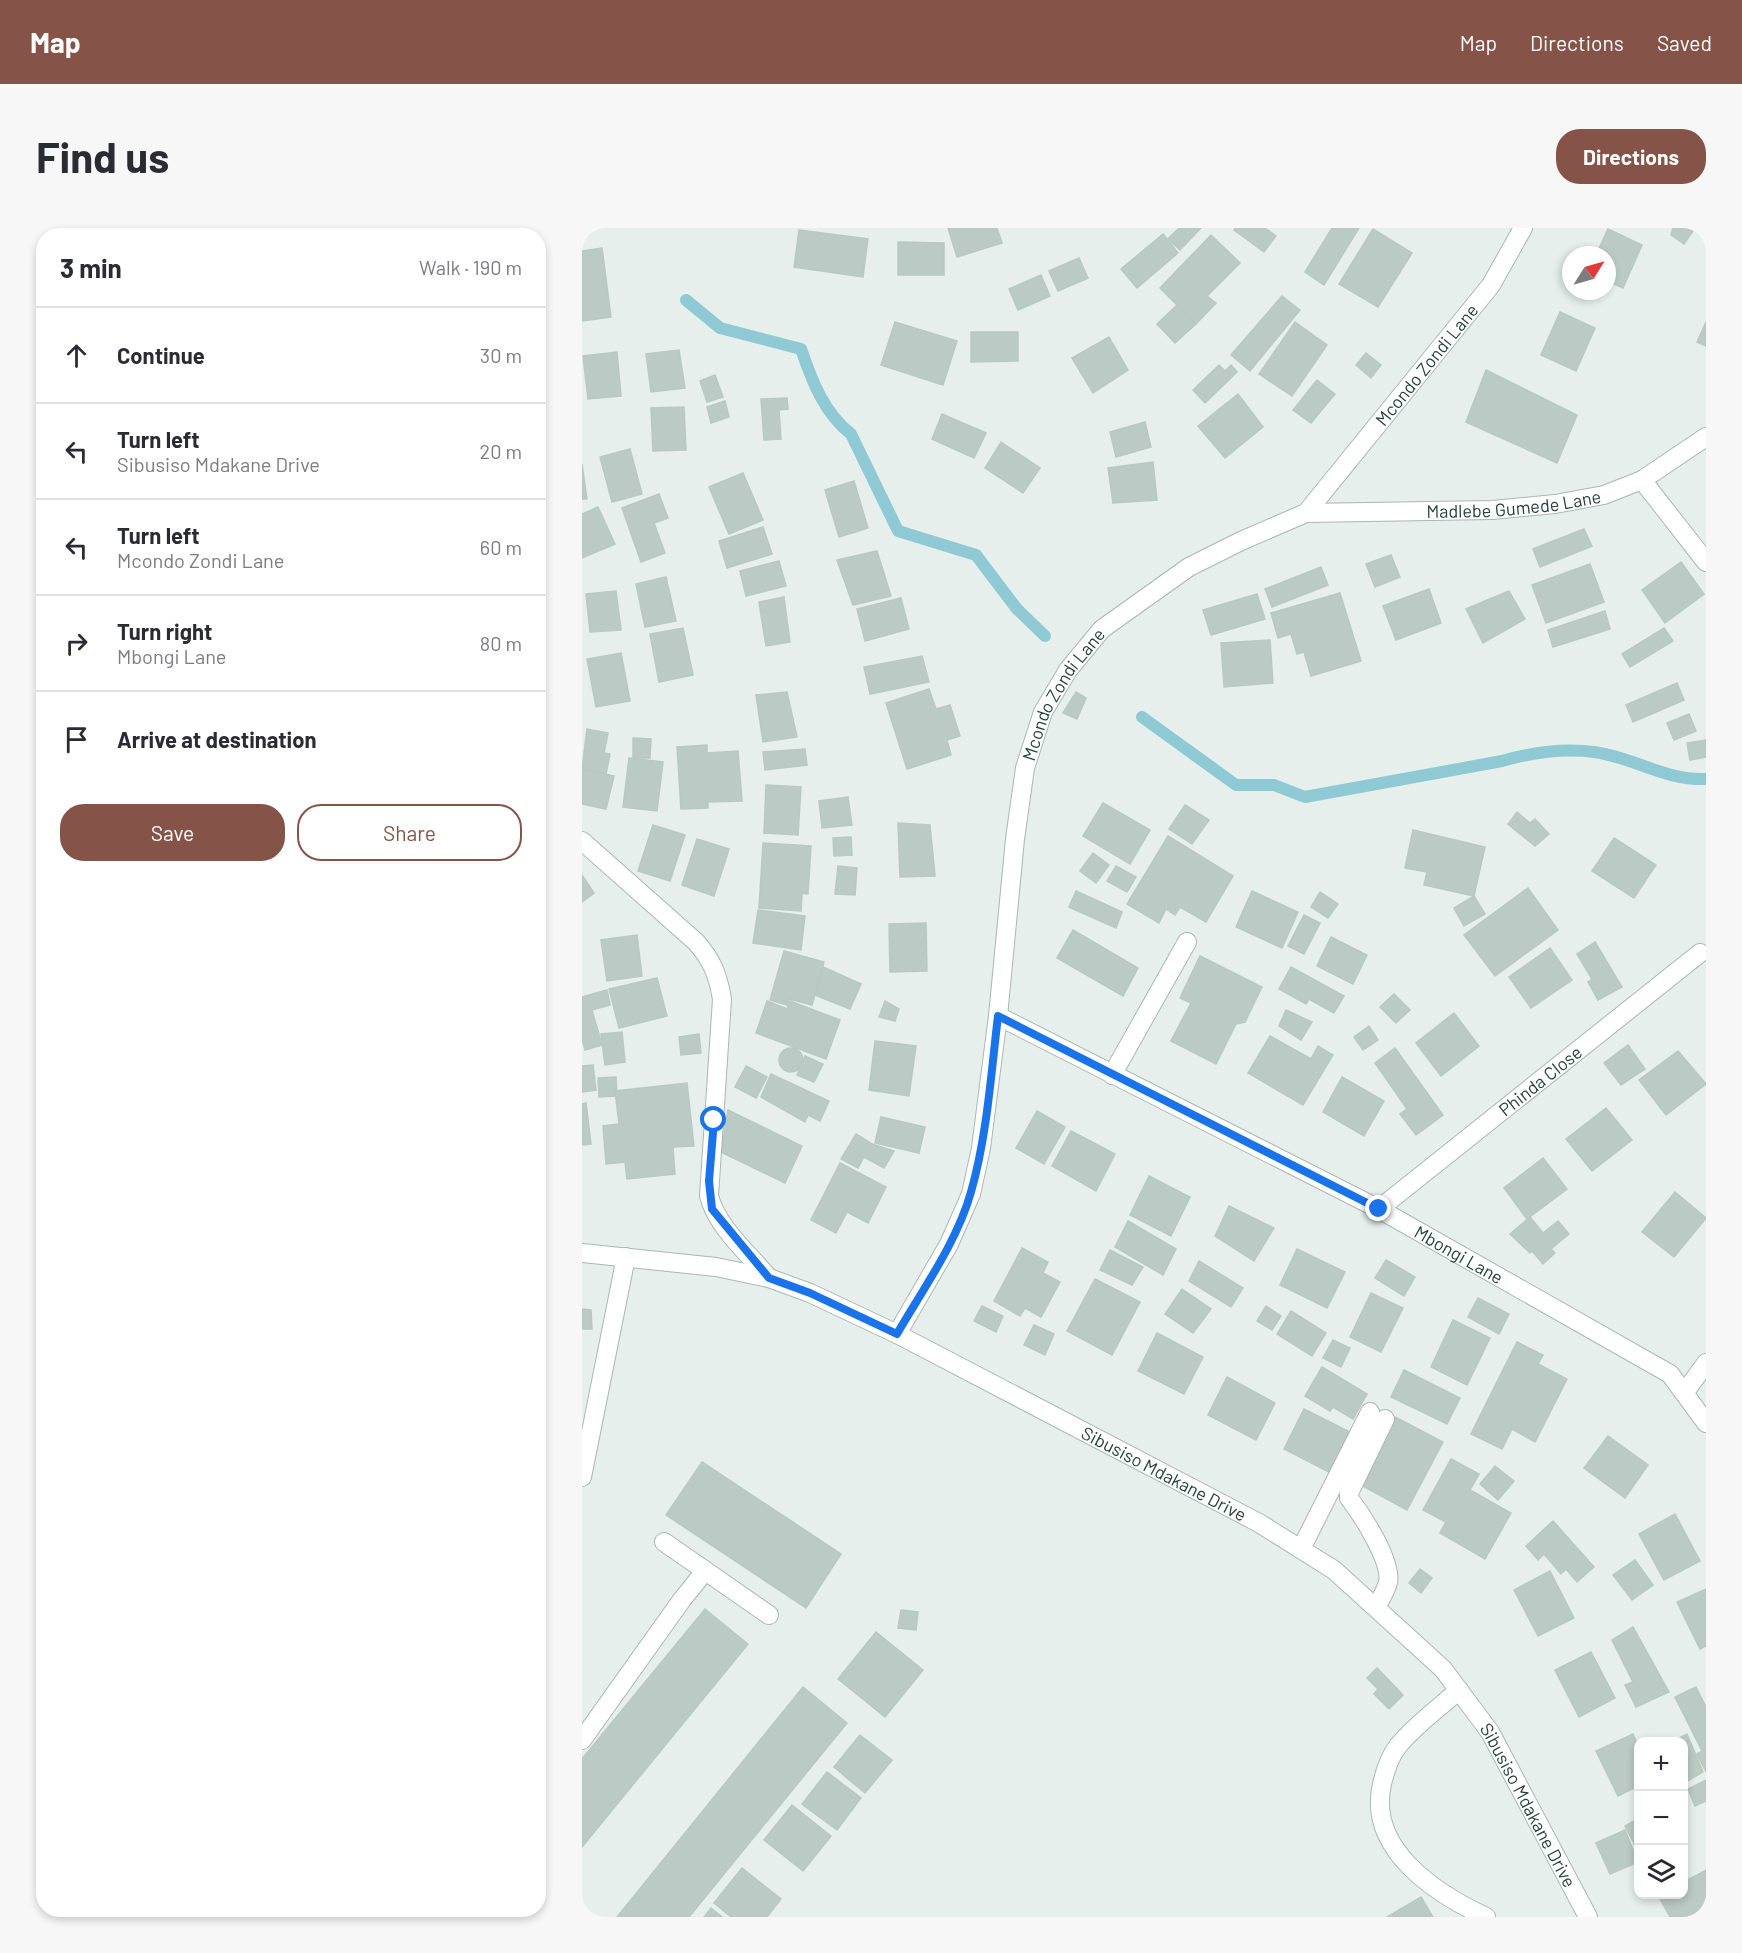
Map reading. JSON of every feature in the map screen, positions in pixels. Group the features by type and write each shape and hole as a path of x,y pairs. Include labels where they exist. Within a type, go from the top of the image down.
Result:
{"street":[{"name":"Mcondo Zondi Lane","path":"897,1334 949,1244 971,1194 981,1148 998,1016 1015,839 1025,768 1043,712 1068,670 1102,629 1189,567 1241,541 1306,513 1491,285 1523,228"},
{"name":"Madlebe Gumede Lane","path":"1306,513 1492,510 1555,504 1604,495 1642,480 1706,437"},
{"path":"1642,480 1706,562"},
{"path":"582,841 710,957 718,977 722,999 709,1196 712,1209 769,1278"},
{"path":"1112,1075 1187,942"},
{"name":"Phinda Close","path":"1379,1209 1700,953"},
{"name":"Mbongi Lane","path":"998,1016 1379,1209 1670,1374 1706,1423"},
{"name":"Sibusiso Mdakane Drive","path":"582,1253 716,1267 769,1278 810,1293 897,1334 1259,1523 1334,1570 1443,1669 1490,1732 1588,1917"},
{"path":"582,1477 626,1257"},
{"path":"1685,1392 1706,1363"},
{"path":"1301,1549 1377,1416 1349,1493 1349,1498 1369,1525 1388,1573 1387,1586 1376,1607"},
{"path":"664,1542 769,1615"},
{"path":"582,1740 705,1570"},
{"path":"1459,1690 1398,1746 1384,1771 1379,1797 1381,1814 1386,1836 1410,1866 1467,1908 1486,1917"}],"building":[{"path":"948,228 997,228 1002,243 957,257"},
{"path":"1179,228 1201,228 1180,250 1168,239"},
{"path":"1235,228 1265,228 1276,236 1264,252 1234,230"},
{"path":"1332,228 1359,228 1324,285 1305,272"},
{"path":"1673,228 1695,228 1684,244 1671,235"},
{"path":"1373,229 1412,253 1378,307 1339,284"},
{"path":"1608,229 1642,245 1623,288 1616,285 1616,246 1600,246"},
{"path":"799,230 868,239 863,277 794,267"},
{"path":"1163,234 1178,253 1137,288 1121,269"},
{"path":"1211,235 1240,263 1207,296 1216,303 1196,324 1160,288"},
{"path":"898,242 944,243 944,275 898,275"},
{"path":"602,248 611,317 582,321 582,251"},
{"path":"1079,258 1088,278 1058,291 1049,271"},
{"path":"1041,275 1050,296 1018,310 1009,289"},
{"path":"1282,296 1300,310 1250,371 1231,355"},
{"path":"1177,305 1196,324 1175,343 1157,324"},
{"path":"1560,312 1595,328 1576,371 1541,355"},
{"path":"895,322 957,341 943,385 881,365"},
{"path":"1295,322 1327,345 1292,396 1259,374"},
{"path":"1706,322 1706,346 1697,342"},
{"path":"971,332 1018,332 1018,361 971,362"},
{"path":"1109,337 1128,370 1093,393 1072,358"},
{"path":"679,350 685,388 651,392 646,354"},
{"path":"617,352 621,396 588,399 583,356"},
{"path":"1366,353 1381,365 1371,378 1356,365"},
{"path":"1219,365 1225,371 1231,365 1237,372 1205,403 1193,390"},
{"path":"1486,370 1577,415 1557,463 1466,422"},
{"path":"715,375 723,397 707,402 700,381"},
{"path":"1317,380 1335,394 1311,423 1293,410"},
{"path":"1238,394 1263,427 1225,458 1198,426"},
{"path":"787,398 788,409 779,410 781,439 764,440 761,399"},
{"path":"725,401 729,417 711,423 707,407"},
{"path":"684,407 686,450 653,451 651,408"},
{"path":"942,414 986,433 974,458 932,439"},
{"path":"1145,422 1151,447 1116,457 1110,432"},
{"path":"1001,442 1040,468 1023,493 985,468"},
{"path":"630,449 642,494 612,502 600,457"},
{"path":"1153,462 1157,500 1113,503 1108,468"},
{"path":"582,464 587,499 582,499"},
{"path":"743,473 763,520 729,534 709,487"},
{"path":"854,481 868,528 839,537 825,490"},
{"path":"659,494 668,518 654,523 665,553 641,562 622,508"},
{"path":"598,507 615,544 582,558 582,514"},
{"path":"763,527 772,554 727,568 719,541"},
{"path":"1584,529 1592,546 1540,567 1533,549"},
{"path":"877,551 891,596 853,605 837,560"},
{"path":"1391,555 1400,577 1375,587 1366,564"},
{"path":"779,561 786,586 746,596 740,571"},
{"path":"1681,562 1704,594 1665,623 1642,590"},
{"path":"1590,564 1604,602 1546,623 1532,585"},
{"path":"1321,567 1328,585 1272,607 1265,589"},
{"path":"666,577 676,621 645,627 636,584"},
{"path":"1429,589 1441,623 1396,640 1383,606"},
{"path":"616,591 621,630 590,632 586,594"},
{"path":"1509,591 1525,619 1483,643 1466,609"},
{"path":"1340,593 1361,661 1311,676 1304,652 1297,654 1291,634 1278,638 1271,613"},
{"path":"1257,594 1265,619 1211,635 1203,610"},
{"path":"784,597 790,642 766,646 759,602"},
{"path":"901,598 909,629 865,641 857,609"},
{"path":"1605,611 1610,629 1553,647 1548,630"},
{"path":"683,628 693,675 659,682 650,634"},
{"path":"1664,628 1673,641 1630,667 1622,654"},
{"path":"1270,640 1273,683 1224,687 1221,643"},
{"path":"621,653 630,701 596,707 587,659"},
{"path":"922,656 929,682 870,694 864,667"},
{"path":"1677,683 1684,700 1633,722 1626,705"},
{"path":"929,689 936,709 950,705 960,736 947,740 951,755 907,769 886,703"},
{"path":"787,692 797,737 763,742 756,695"},
{"path":"1076,692 1086,698 1077,719 1063,713"},
{"path":"1689,714 1696,731 1674,740 1667,723"},
{"path":"587,729 608,733 604,753 610,754 606,774 582,769"},
{"path":"633,738 651,739 650,758 633,758"},
{"path":"1706,740 1706,757 1690,760 1687,743"},
{"path":"707,745 707,753 738,751 742,801 708,802 708,808 681,809 677,747"},
{"path":"805,749 807,765 765,770 763,752"},
{"path":"629,758 663,762 657,811 623,807"},
{"path":"582,769 614,776 606,809 582,804"},
{"path":"766,785 801,787 798,835 764,833"},
{"path":"848,797 852,825 822,828 819,801"},
{"path":"1103,803 1150,830 1130,864 1083,836"},
{"path":"1185,805 1209,820 1192,844 1169,829"},
{"path":"1517,812 1530,823 1535,819 1549,834 1535,846 1508,824"},
{"path":"898,823 930,825 935,876 900,877"},
{"path":"653,825 685,835 670,881 638,871"},
{"path":"1413,830 1485,847 1474,896 1424,885 1427,872 1405,868"},
{"path":"1168,836 1233,876 1206,922 1180,907 1175,915 1166,909 1159,923 1127,904"},
{"path":"851,837 852,855 834,856 833,838"},
{"path":"1614,838 1656,865 1634,898 1592,871"},
{"path":"697,839 729,849 714,896 682,885"},
{"path":"763,843 811,846 808,894 802,893 801,911 759,908"},
{"path":"1093,853 1109,865 1096,883 1080,871"},
{"path":"838,866 857,868 855,895 835,894"},
{"path":"1116,866 1136,877 1127,892 1107,881"},
{"path":"582,875 594,893 582,902"},
{"path":"1528,888 1558,930 1495,976 1464,935"},
{"path":"1076,891 1122,912 1116,928 1069,907"},
{"path":"1252,891 1298,912 1282,948 1236,927"},
{"path":"1320,892 1338,904 1328,918 1311,907"},
{"path":"1474,896 1485,914 1464,926 1454,908"},
{"path":"758,910 805,916 801,950 753,943"},
{"path":"1304,915 1320,923 1304,954 1288,946"},
{"path":"926,923 927,971 890,972 889,924"},
{"path":"1073,930 1138,968 1123,996 1057,958"},
{"path":"637,935 642,976 607,981 601,940"},
{"path":"1331,937 1367,955 1353,984 1317,966"},
{"path":"1595,942 1622,987 1598,1000 1588,982 1592,979 1577,954"},
{"path":"1550,948 1572,980 1531,1008 1509,977"},
{"path":"784,951 824,962 812,1005 789,999 787,1005 770,1000"},
{"path":"1200,956 1262,987 1245,1022 1236,1024 1216,1064 1171,1041 1191,1003 1180,998"},
{"path":"823,967 861,984 850,1009 815,995"},
{"path":"1291,967 1344,996 1334,1013 1309,999 1306,1004 1279,989"},
{"path":"657,978 667,1016 619,1028 609,989"},
{"path":"607,990 610,1005 592,1010 602,1045 585,1050 582,1039 582,997"},
{"path":"1394,994 1410,1010 1396,1023 1380,1007"},
{"path":"767,1001 787,1009 790,1001 840,1020 826,1059 756,1033"},
{"path":"885,1001 899,1009 895,1021 879,1017"},
{"path":"1286,1010 1312,1022 1301,1040 1279,1026"},
{"path":"1454,1013 1479,1046 1441,1076 1416,1043"},
{"path":"1369,1026 1378,1040 1363,1050 1354,1037"},
{"path":"622,1032 625,1062 605,1065 601,1034"},
{"path":"699,1034 701,1053 681,1055 679,1037"},
{"path":"1270,1036 1311,1059 1318,1046 1333,1055 1303,1105 1248,1073"},
{"path":"875,1041 916,1046 909,1096 869,1090"},
{"path":"1628,1045 1645,1069 1621,1085 1604,1063"},
{"path":"791,1048 799,1052 803,1060 799,1068 791,1072 783,1068 779,1060 783,1052"},
{"path":"1395,1048 1443,1115 1416,1135 1400,1114 1407,1109 1375,1063"},
{"path":"1678,1051 1706,1084 1666,1115 1639,1080"},
{"path":"805,1056 823,1064 814,1082 797,1075"},
{"path":"593,1065 596,1090 582,1092 582,1066"},
{"path":"746,1066 767,1077 756,1098 735,1087"},
{"path":"771,1074 829,1101 820,1121 808,1115 805,1122 761,1097"},
{"path":"616,1077 617,1096 599,1097 598,1078"},
{"path":"1342,1077 1384,1101 1364,1136 1323,1112"},
{"path":"687,1083 694,1146 673,1147 675,1174 627,1179 625,1162 606,1164 603,1126 619,1124 615,1091"},
{"path":"586,1103 591,1144 582,1145 582,1104"},
{"path":"1606,1108 1632,1140 1592,1171 1566,1139"},
{"path":"728,1110 802,1146 785,1183 721,1152"},
{"path":"1037,1111 1065,1127 1044,1164 1016,1148"},
{"path":"881,1117 925,1127 919,1153 875,1143"},
{"path":"1071,1131 1115,1154 1096,1191 1052,1166"},
{"path":"856,1134 872,1144 894,1151 884,1168 864,1157 858,1168 841,1159"},
{"path":"1543,1158 1567,1189 1527,1219 1504,1188"},
{"path":"840,1163 886,1187 868,1223 847,1212 836,1233 811,1220"},
{"path":"1149,1176 1190,1197 1171,1236 1130,1215"},
{"path":"1675,1192 1706,1218 1674,1257 1642,1232"},
{"path":"1229,1206 1274,1228 1254,1261 1215,1236"},
{"path":"1530,1217 1543,1233 1558,1221 1569,1234 1551,1249 1555,1253 1543,1264 1532,1251 1530,1253 1510,1234"},
{"path":"1128,1221 1176,1249 1163,1275 1115,1247"},
{"path":"1022,1248 1048,1262 1043,1273 1060,1282 1041,1317 1025,1308 1020,1316 994,1301"},
{"path":"1297,1249 1345,1272 1327,1308 1280,1285"},
{"path":"1110,1250 1143,1267 1132,1285 1100,1270"},
{"path":"1386,1260 1415,1277 1404,1296 1375,1278"},
{"path":"1199,1261 1243,1288 1231,1307 1189,1281"},
{"path":"1095,1279 1140,1302 1112,1355 1067,1331"},
{"path":"1182,1289 1211,1309 1193,1333 1165,1314"},
{"path":"1371,1293 1403,1308 1381,1352 1350,1337"},
{"path":"1478,1298 1509,1314 1499,1334 1468,1317"},
{"path":"982,1306 1003,1316 996,1332 974,1321"},
{"path":"1266,1306 1281,1316 1272,1330 1257,1321"},
{"path":"582,1309 591,1310 592,1329 582,1329"},
{"path":"1291,1311 1326,1333 1312,1356 1277,1334"},
{"path":"1453,1320 1490,1338 1467,1385 1431,1367"},
{"path":"1034,1325 1054,1334 1045,1355 1024,1345"},
{"path":"1157,1333 1203,1357 1184,1394 1138,1371"},
{"path":"1333,1340 1350,1348 1341,1367 1323,1358"},
{"path":"1517,1342 1543,1355 1538,1364 1567,1379 1535,1442 1512,1429 1502,1449 1471,1434"},
{"path":"1322,1367 1367,1394 1353,1419 1333,1407 1330,1411 1305,1396"},
{"path":"1404,1370 1460,1398 1447,1424 1391,1397"},
{"path":"1227,1377 1275,1403 1256,1440 1208,1415"},
{"path":"1304,1409 1350,1432 1329,1472 1284,1449"},
{"path":"1395,1417 1443,1442 1407,1510 1359,1484"},
{"path":"1608,1436 1648,1465 1625,1498 1584,1468"},
{"path":"1451,1459 1479,1474 1470,1490 1511,1513 1485,1559 1440,1533 1446,1522 1423,1510"},
{"path":"702,1462 841,1554 806,1608 666,1515"},
{"path":"1495,1466 1514,1481 1498,1500 1480,1484"},
{"path":"1675,1514 1700,1561 1664,1580 1639,1534"},
{"path":"1553,1521 1594,1567 1577,1582 1566,1569 1561,1574 1544,1554 1538,1560 1526,1546"},
{"path":"1635,1560 1653,1585 1632,1600 1613,1575"},
{"path":"1420,1569 1432,1578 1421,1593 1409,1583"},
{"path":"1550,1571 1574,1618 1538,1636 1514,1590"},
{"path":"1706,1589 1706,1646 1700,1649 1677,1602"},
{"path":"705,1609 748,1644 582,1847 582,1759"},
{"path":"901,1610 918,1612 916,1630 898,1628"},
{"path":"1633,1627 1669,1692 1636,1707 1625,1685 1633,1682 1612,1640"},
{"path":"876,1632 923,1670 885,1717 838,1679"},
{"path":"1591,1652 1615,1698 1579,1717 1555,1670"},
{"path":"1377,1668 1403,1695 1389,1709 1374,1694 1378,1689 1367,1678"},
{"path":"803,1687 847,1723 689,1917 617,1917"},
{"path":"1696,1687 1706,1707 1706,1772 1697,1754 1702,1751 1675,1697"},
{"path":"1633,1734 1634,1788 1618,1796 1596,1751"},
{"path":"1687,1734 1703,1772 1688,1781 1688,1737 1681,1737"},
{"path":"860,1735 892,1760 865,1793 834,1767"},
{"path":"827,1772 861,1798 837,1830 802,1804"},
{"path":"1706,1780 1706,1801 1695,1806 1688,1789"},
{"path":"792,1805 831,1836 803,1871 764,1840"},
{"path":"1634,1821 1634,1843 1625,1826"},
{"path":"1625,1830 1634,1852 1634,1864 1610,1874 1596,1843"},
{"path":"742,1868 781,1899 767,1917 731,1917 714,1903"},
{"path":"1706,1870 1706,1917 1670,1917 1660,1899 1688,1899 1688,1880"},
{"path":"1421,1897 1433,1917 1387,1917"},
{"path":"711,1908 722,1917 704,1917"}],"waterway":[{"path":"686,300 720,328 801,349 820,396 833,416 851,434 898,531 976,555 1017,609 1045,636"},
{"path":"1142,717 1236,785 1274,785 1305,797 1559,751 1594,752 1663,773 1691,779 1706,779"}],"route":[{"path":"714,1120 709,1181 712,1209 769,1278 810,1293 897,1334 949,1244 971,1194 981,1148 998,1016 1379,1209"}]}
